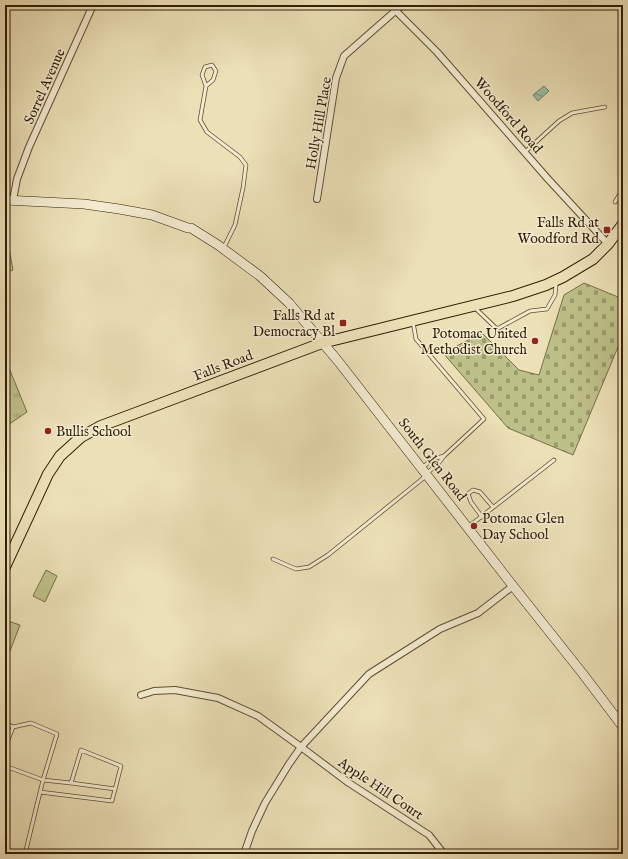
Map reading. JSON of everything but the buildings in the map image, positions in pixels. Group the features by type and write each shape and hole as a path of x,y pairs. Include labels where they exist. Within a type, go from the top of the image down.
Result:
{"main road":[{"name":"South Glen Road","path":"9,200 84,204 152,215 191,228 260,276 289,303 338,361 623,727"},
{"name":"Falls Road","path":"5,567 48,474 60,456 81,437 101,426 322,343 513,296 546,285 556,281 593,259 608,244 623,224"}],"street":[{"name":"Sorrel Avenue","path":"9,200 29,147 93,5"},
{"name":"Woodford Road","path":"390,5 437,52 608,244"},
{"name":"Holly Hill Place","path":"317,200 336,78 344,56 402,5"},
{"path":"244,854 252,830 265,803 301,746 369,674 440,629 478,613 513,586"},
{"name":"Apple Hill Court","path":"141,695 154,690 175,690 218,698 258,716 350,783 429,835 444,854"}],"lane":[{"path":"206,86 213,80 216,72 212,65 205,67 202,76 206,86 200,120 207,132 240,157 246,165 235,225 223,249"},
{"path":"525,152 559,121 572,112 605,107"},
{"path":"615,202 621,192 623,194"},
{"path":"473,306 497,329 530,310 547,310 556,295 556,281"},
{"path":"273,560 296,569 309,567 328,555 425,472 438,464 444,456 484,419 416,339 412,321"},
{"path":"425,472 433,459 444,456"},
{"path":"468,528 554,460"},
{"path":"482,517 471,502 468,494 473,490 480,492 493,508"},
{"path":"5,723 13,727 31,723 57,734 43,780 26,854"},
{"path":"5,748 13,727"},
{"path":"40,792 112,801 121,766 81,750 71,783"},
{"path":"5,766 43,780 115,789"}],"green space":[{"path":"5,226 13,270 5,273"},
{"path":"584,283 623,299 623,335 573,455 508,428 443,353 482,333 519,370 539,375 564,295"},
{"path":"9,368 27,412 5,427 5,369"},
{"path":"46,570 57,576 45,602 33,596"},
{"path":"8,621 20,625 10,651 5,650 5,629"}],"water":[{"path":"544,86 549,91 538,101 533,95"}],"place":[{"name":"Falls Rd at Woodford Rd","path":"607,230"},
{"name":"Falls Rd at Democracy Bl","path":"343,323"},
{"name":"Potomac United Methodist Church","path":"535,341"},
{"name":"Bullis School","path":"48,431"},
{"name":"Potomac Glen Day School","path":"474,526"}]}
